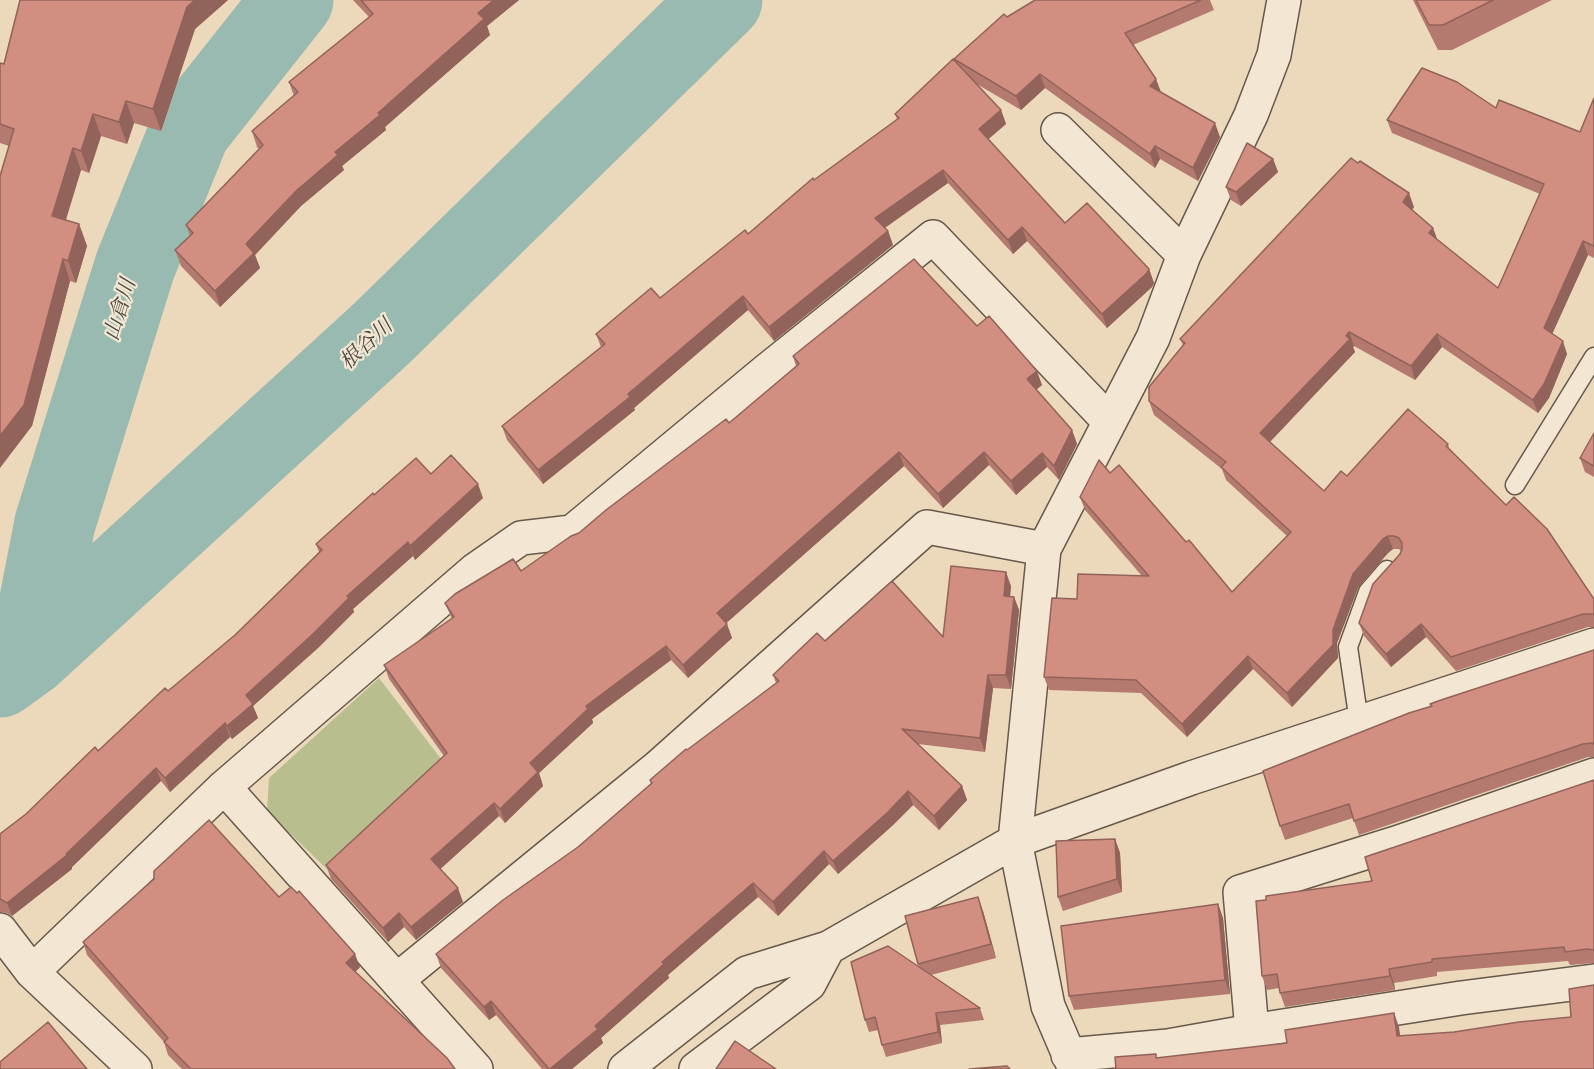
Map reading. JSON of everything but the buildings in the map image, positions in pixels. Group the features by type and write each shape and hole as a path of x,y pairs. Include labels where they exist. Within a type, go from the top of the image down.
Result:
{"street":[{"path":"1284,0 1274,55 1251,115 1184,255 1153,338 1044,549 1015,841 1048,1006 1071,1062 1461,998 1594,981"},
{"path":"1058,130 1184,255"},
{"path":"32,972 224,787 475,570 521,538 572,532 766,371 933,237 1109,421"},
{"path":"397,980 658,767 927,527 1044,549"},
{"path":"625,1069 747,973 828,948 1015,841 1191,778 1594,645"},
{"path":"1252,1031 1240,892 1396,843 1594,775"},
{"path":"224,787 476,1069"},
{"path":"0,930 32,972 135,1069"},
{"path":"696,1069 809,984 828,948"}],"lane":[{"path":"1515,485 1594,357"},
{"path":"1359,722 1348,647 1368,592 1396,560"}],"green space":[{"path":"379,678 448,768 332,874 267,811 269,778"}],"waterway":[{"name":"山倉川","path":"29,656 55,523 135,266 190,130 293,0"},
{"name":"根谷川","path":"0,677 29,656 381,334 722,0"}]}
